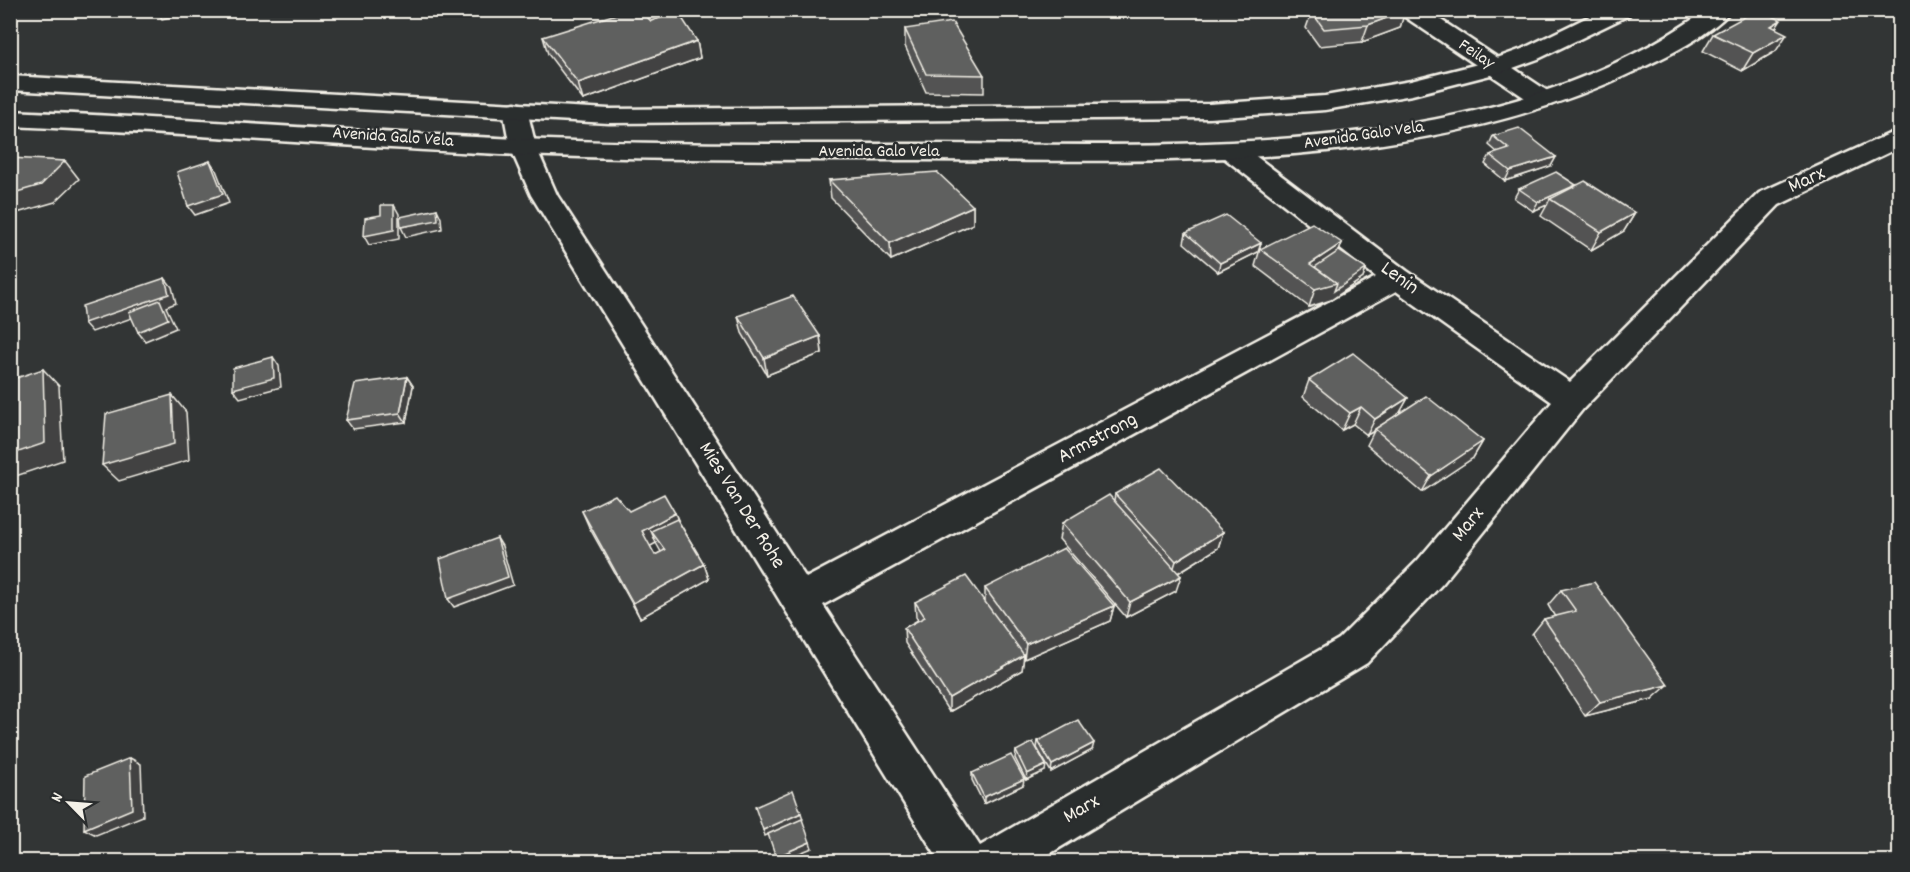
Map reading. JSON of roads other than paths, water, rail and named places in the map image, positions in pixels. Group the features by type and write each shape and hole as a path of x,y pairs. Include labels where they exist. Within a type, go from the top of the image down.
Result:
{"main road":[{"name":"Feilay","path":"1410,10 1543,99"},
{"name":"Avenida Galo Vela","path":"10,83 609,116 1209,111 1325,103 1412,88 1494,67 1530,54 1621,10"},
{"name":"Avenida Galo Vela","path":"10,118 523,147 751,152 1232,151 1334,142 1414,130 1486,115 1543,99 1621,69 1673,44 1721,10"},
{"name":"Mies Van Der Rohe","path":"515,110 523,147 544,195 965,861"},
{"name":"Marx","path":"994,861 1353,651 1430,572 1572,400 1768,199 1899,137"},
{"name":"Lenin","path":"1232,151 1397,278 1572,400"},
{"name":"Armstrong","path":"800,599 1397,278"}]}
